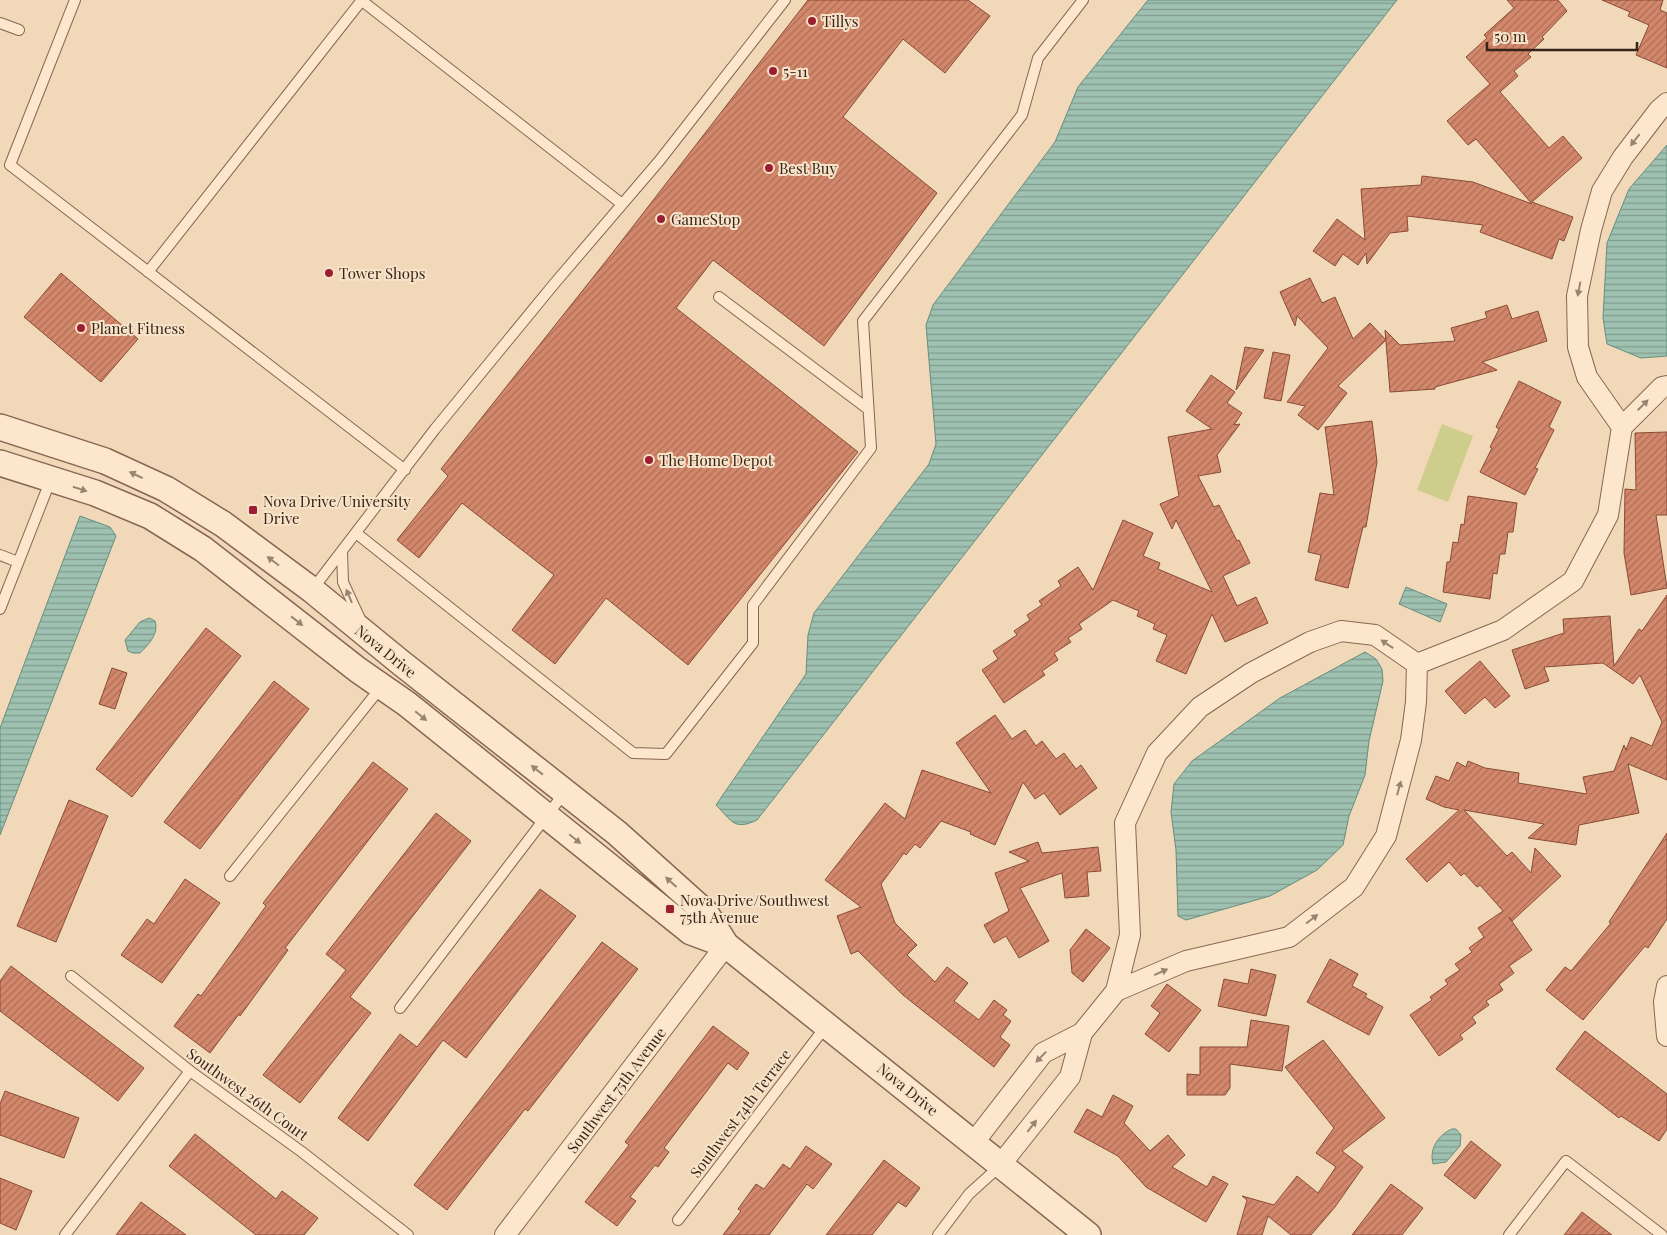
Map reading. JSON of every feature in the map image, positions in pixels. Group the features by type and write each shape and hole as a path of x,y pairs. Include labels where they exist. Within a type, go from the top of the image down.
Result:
{"street":[{"path":"1622,427 1587,377 1578,347 1577,296 1591,230 1602,190 1622,156 1659,110 1667,103"},
{"path":"1417,664 1503,630 1574,581 1608,515 1622,427 1662,387 1667,386"},
{"name":"Nova Drive","path":"0,427 106,461 166,489 224,524 312,590 616,833 705,912 726,945"},
{"name":"Nova Drive","path":"0,463 95,494 150,516 203,549 407,704 691,932 726,945 1002,1164 1088,1235"},
{"path":"203,549 269,583 312,590"},
{"path":"974,1142 1043,1054 1082,1033 1116,992 1130,935 1125,823 1158,753 1200,707 1251,673 1301,646 1341,631 1375,635 1417,664"},
{"path":"382,686 400,662"},
{"path":"1116,992 1186,961 1289,937 1354,887 1386,836 1411,740 1416,702 1417,664"},
{"name":"Southwest 75th Avenue","path":"505,1235 726,945"},
{"path":"1667,986 1664,1002 1667,1036"},
{"path":"1002,1164 1070,1078 1082,1033"}],"lane":[{"path":"75,0 10,165 405,470"},
{"path":"148,272 362,0 622,204"},
{"path":"312,590 506,342 660,160 785,0"},
{"path":"356,533 634,754 666,754 753,643 753,605 871,448 863,321 1022,115 1038,58 1083,0"},
{"path":"0,23 19,30"},
{"path":"719,297 868,409"},
{"path":"0,609 51,479"},
{"path":"342,551 343,582 370,637"},
{"path":"0,555 18,562"},
{"path":"230,876 382,686"},
{"path":"400,1008 565,792"},
{"name":"Southwest 26th Court","path":"70,976 190,1070 302,1152 408,1235"},
{"name":"Southwest 74th Terrace","path":"678,1220 827,1025"},
{"path":"65,1235 190,1070"},
{"path":"1509,1235 1566,1160 1662,1235"},
{"path":"938,1235 970,1194 1002,1164"}],"shaded area":[{"path":"1148,0 1397,0 757,820 743,825 734,823 716,805 806,674 808,635 814,613 929,464 936,444 926,325 933,305 1055,142 1078,87"},
{"path":"1667,145 1667,356 1641,358 1607,344 1603,318 1607,243 1629,189"},
{"path":"1442,424 1473,436 1448,502 1417,490"},
{"path":"80,516 110,527 116,536 0,835 0,728"},
{"path":"1406,587 1447,604 1440,622 1399,604"},
{"path":"149,618 155,621 156,630 147,646 140,653 128,651 125,640 140,622"},
{"path":"1365,652 1376,659 1382,669 1383,681 1369,741 1365,775 1349,816 1343,845 1317,870 1270,896 1186,920 1178,916 1176,850 1171,812 1174,784 1192,761 1280,698"},
{"path":"1452,1129 1456,1129 1461,1135 1460,1146 1446,1162 1433,1164 1432,1153 1436,1143"}],"building":[{"path":"808,0 968,0 990,16 945,73 903,39 843,117 937,193 824,346 713,260 676,308 858,452 688,665 606,598 555,664 512,630 554,575 462,503 419,558 397,540 448,476 441,469 610,256"},
{"path":"1507,0 1558,0 1567,11 1542,37 1544,39 1528,54 1531,57 1514,71 1518,76 1500,92 1549,148 1563,136 1582,158 1532,202 1573,217 1564,241 1559,239 1552,259 1480,232 1483,225 1407,216 1408,231 1390,233 1367,264 1366,253 1358,265 1343,254 1335,266 1313,251 1337,219 1365,240 1361,189 1421,185 1422,176 1473,182 1532,204 1476,139 1468,145 1447,121 1490,84 1466,57 1487,38 1484,35 1514,8"},
{"path":"1602,0 1663,0 1660,10 1667,13 1667,68 1636,55 1649,25 1628,16 1630,12"},
{"name":"Planet Fitness","path":"61,273 138,339 101,382 24,317"},
{"path":"1310,278 1322,303 1335,297 1353,339 1370,323 1386,340 1338,386 1347,393 1318,430 1298,415 1305,406 1287,402 1328,348 1297,316 1295,326 1280,292"},
{"path":"1507,305 1512,319 1538,311 1547,341 1482,362 1497,370 1435,387 1435,389 1390,392 1385,330 1400,345 1455,341 1451,328 1487,318 1485,312"},
{"path":"1245,347 1264,350 1236,390"},
{"path":"1273,352 1290,355 1281,401 1264,398"},
{"path":"1211,375 1235,392 1227,403 1242,413 1234,425 1240,424 1217,455 1221,472 1198,476 1214,507 1219,505 1250,563 1223,576 1237,606 1256,597 1268,623 1225,642 1212,614 1186,674 1156,661 1167,635 1153,629 1155,624 1137,616 1139,611 1113,600 1079,624 1082,629 1068,638 1071,642 1054,653 1058,660 1042,671 1045,675 1004,703 982,670 998,659 993,651 1017,635 1014,631 1030,620 1027,615 1042,605 1039,601 1061,586 1058,581 1078,567 1093,590 1123,520 1153,533 1143,556 1160,563 1158,569 1212,592 1176,520 1172,529 1160,504 1179,496 1168,437 1212,429 1186,411"},
{"path":"1519,381 1561,402 1549,427 1554,430 1535,468 1538,469 1525,495 1480,472 1499,429 1496,427"},
{"path":"1372,421 1377,462 1366,527 1363,527 1348,588 1315,580 1321,555 1308,552 1320,493 1334,495 1325,427"},
{"path":"1667,432 1667,515 1656,515 1667,588 1631,595 1624,553 1625,489 1636,490 1635,433"},
{"path":"1468,496 1517,503 1513,532 1508,532 1505,554 1500,554 1497,574 1493,573 1490,599 1443,592 1447,562 1450,562 1453,542 1458,543 1461,524 1464,525"},
{"path":"1667,595 1667,780 1628,764 1639,813 1579,825 1576,845 1528,838 1544,824 1464,810 1507,856 1512,852 1531,873 1535,848 1561,876 1512,921 1509,917 1532,950 1509,966 1514,973 1499,984 1503,990 1486,1001 1489,1005 1472,1017 1476,1023 1460,1035 1463,1039 1439,1056 1410,1015 1432,1000 1430,997 1448,984 1445,980 1460,970 1455,964 1472,952 1469,948 1484,937 1478,928 1503,911 1480,885 1477,887 1464,873 1461,876 1449,862 1427,882 1406,859 1459,810 1444,807 1426,799 1436,776 1449,781 1457,762 1466,767 1468,761 1485,768 1519,773 1518,783 1587,794 1583,777 1614,771 1624,745 1626,750 1631,737 1652,746 1662,722 1640,675 1633,684 1603,663 1544,667 1549,681 1525,689 1512,650 1564,633 1563,619 1610,616 1614,666 1639,629 1642,631"},
{"path":"206,628 241,656 132,797 96,769"},
{"path":"1480,661 1510,696 1495,708 1485,697 1465,714 1445,691"},
{"path":"112,668 127,673 115,709 99,704"},
{"path":"274,681 309,709 200,849 164,822"},
{"path":"995,715 1012,739 1025,730 1036,746 1042,741 1056,759 1064,753 1076,769 1081,765 1097,788 1060,815 1044,793 1035,799 1023,782 995,845 970,834 971,832 941,821 920,848 915,844 906,855 904,853 881,884 895,923 917,945 907,955 935,982 947,967 968,983 954,1001 979,1020 994,1000 1007,1010 1003,1015 1011,1021 1000,1037 1010,1045 994,1067 903,995 858,951 851,954 837,916 861,907 825,880 885,803 905,819 922,770 991,793 956,743"},
{"path":"373,762 408,789 285,948 288,950 240,1016 239,1014 210,1053 174,1026 198,994 201,996 266,906 263,903"},
{"path":"69,800 108,816 56,942 17,926"},
{"path":"436,813 471,841 350,997 371,1013 300,1103 263,1075 346,970 326,954"},
{"path":"1667,833 1667,919 1648,948 1645,946 1583,1020 1546,990 1565,967 1571,971 1611,923 1609,922"},
{"path":"1038,842 1042,853 1098,847 1101,871 1087,872 1089,896 1065,898 1062,873 1020,888 1049,941 1019,958 1006,936 994,943 984,925 1009,911 995,873 1029,861 1009,852"},
{"path":"185,879 220,903 162,983 121,955 147,919 154,924"},
{"path":"540,889 576,916 466,1058 443,1040 368,1141 338,1118 400,1034 417,1047"},
{"path":"1086,929 1110,948 1083,982 1072,973 1070,950"},
{"path":"602,942 638,969 528,1111 525,1109 447,1210 414,1185"},
{"path":"1330,959 1358,974 1352,986 1367,994 1365,997 1383,1007 1369,1035 1307,1002"},
{"path":"11,966 144,1068 118,1101 0,1011 0,981"},
{"path":"1251,969 1276,975 1266,1016 1218,1006 1224,979 1248,984"},
{"path":"1167,984 1201,1010 1169,1052 1145,1034 1160,1013 1151,1006"},
{"path":"1251,1020 1289,1026 1282,1071 1230,1064 1230,1088 1225,1095 1187,1095 1187,1074 1200,1075 1200,1047 1247,1047"},
{"path":"713,1026 749,1053 737,1070 728,1063 664,1148 669,1152 658,1167 655,1165 630,1197 636,1201 617,1226 585,1202 629,1145 625,1142"},
{"path":"1585,1031 1667,1094 1667,1129 1659,1141 1621,1116 1619,1118 1556,1069"},
{"path":"1323,1040 1385,1118 1342,1151 1363,1167 1335,1207 1311,1235 1291,1235 1268,1216 1262,1235 1237,1235 1247,1200 1242,1196 1274,1205 1297,1176 1318,1193 1336,1167 1316,1153 1334,1128 1285,1067"},
{"path":"5,1091 79,1118 64,1158 0,1135 0,1104"},
{"path":"1113,1095 1133,1106 1124,1123 1150,1151 1168,1135 1185,1155 1172,1167 1207,1187 1213,1176 1228,1184 1206,1222 1146,1187 1118,1156 1074,1132 1087,1109 1102,1117"},
{"path":"195,1134 276,1199 282,1191 318,1218 304,1235 256,1235 169,1166"},
{"path":"1471,1141 1501,1165 1475,1199 1444,1175"},
{"path":"806,1146 832,1164 813,1189 807,1184 769,1235 723,1235 741,1211 738,1209 756,1184 764,1189 783,1164 790,1169"},
{"path":"884,1160 920,1188 906,1207 898,1202 872,1235 826,1235"},
{"path":"0,1178 32,1191 16,1230 0,1223"},
{"path":"1391,1184 1423,1208 1402,1235 1352,1235"},
{"path":"141,1202 186,1235 116,1235"},
{"path":"1582,1212 1612,1235 1564,1235"}],"place":[{"name":"Tillys","path":"812,21"},
{"name":"5-11","path":"773,71"},
{"name":"Best Buy","path":"769,168"},
{"name":"GameStop","path":"661,219"},
{"name":"Tower Shops","path":"329,273"},
{"name":"Planet Fitness","path":"81,328"},
{"name":"The Home Depot","path":"649,460"},
{"name":"Nova Drive/University Drive","path":"253,510"},
{"name":"Nova Drive/Southwest 75th Avenue","path":"670,909"}]}
